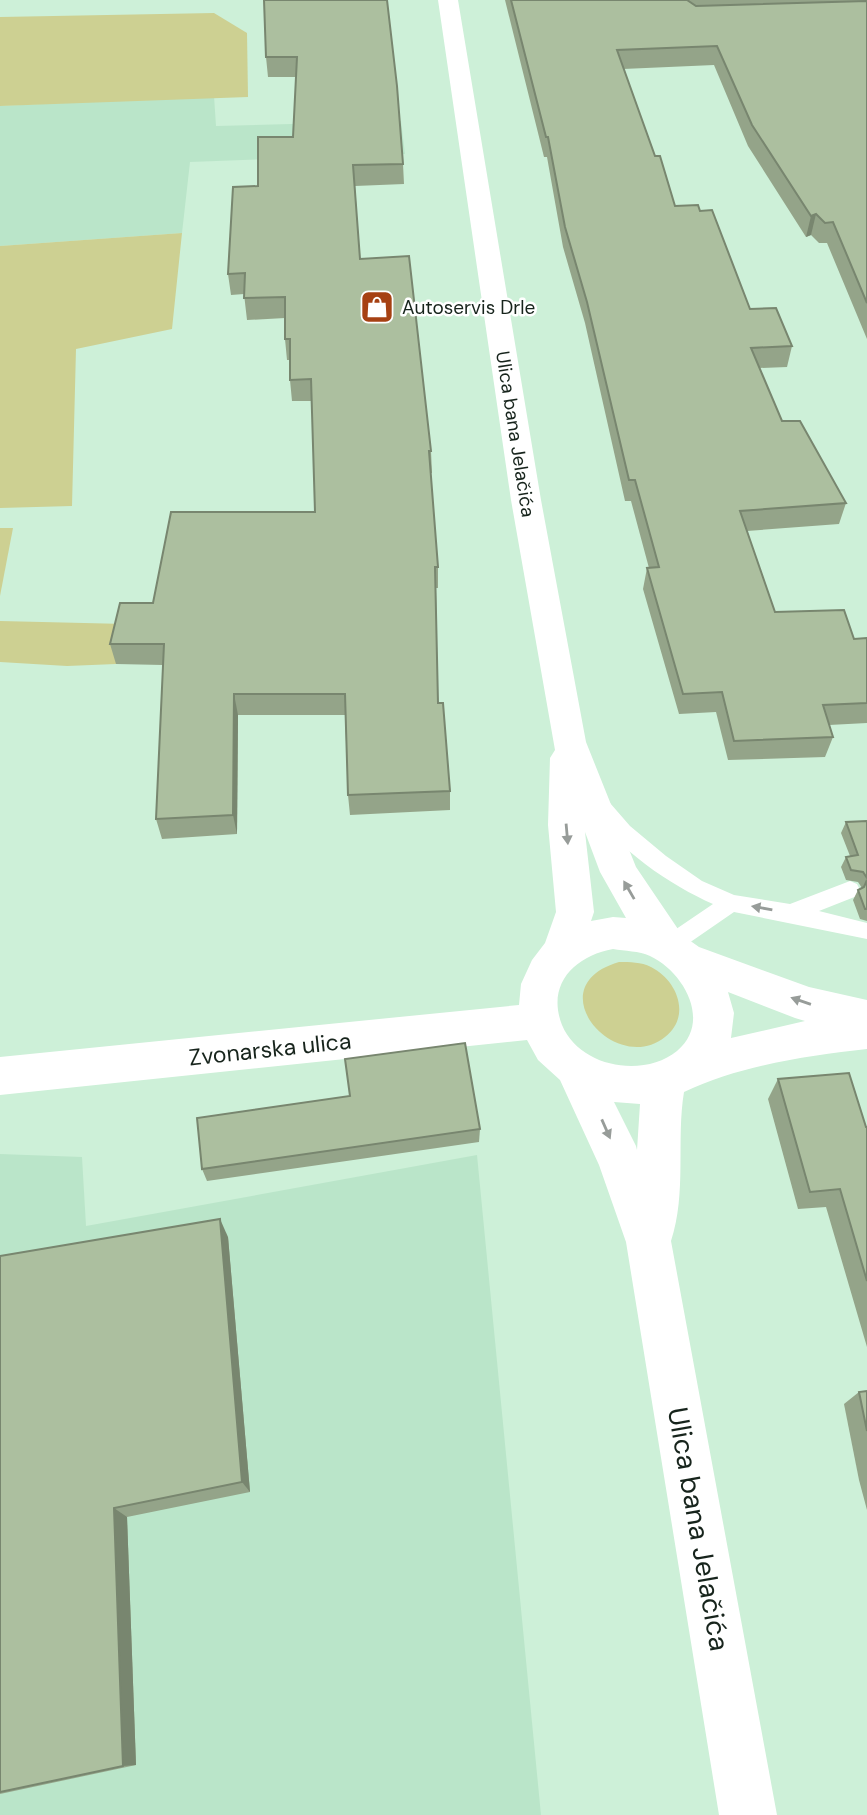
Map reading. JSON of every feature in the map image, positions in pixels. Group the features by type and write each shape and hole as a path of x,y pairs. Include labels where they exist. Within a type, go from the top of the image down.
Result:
{"main road":[{"name":"Ulica bana Jelačića","path":"448,0 526,500 569,742 619,872 640,908 705,981 713,1004 714,1028 705,1051 677,1075 635,1087 603,1082 575,1068 553,1047 540,1021 538,995 546,971 562,951 575,912 566,825 569,742"},
{"path":"562,951 585,938 612,933 641,935 678,953 809,1005 867,1018"},
{"name":"Zvonarska ulica","path":"0,1076 540,1021"},
{"path":"677,1075 743,1052 816,1036 867,1031"},
{"name":"Ulica bana Jelačića","path":"575,1068 620,1161 649,1242 748,1815"},
{"name":"Ulica bana Jelačića","path":"649,1242 659,1173 659,1115 677,1075"}],"lane":[{"path":"588,790 623,832 695,887 731,903 791,913 864,931"},
{"path":"791,913 850,890"},
{"path":"678,953 731,903"}],"shaded area":[{"path":"214,13 247,33 248,97 0,106 0,17"},
{"path":"214,96 216,126 401,121 405,154 190,162 182,233 0,246 0,106"},
{"path":"182,233 172,329 76,349 72,506 0,508 0,246"},
{"path":"0,528 13,528 0,596"},
{"path":"0,621 126,624 116,664 67,666 0,662"},
{"path":"619,962 651,967 668,980 674,989 678,999 678,1019 665,1037 645,1046 625,1046 607,1037 592,1023 584,1007 584,989 595,974"},
{"path":"0,1154 82,1157 86,1226 477,1155 541,1815 0,1815"}],"building":[{"path":"264,0 387,0 403,164 353,165 360,259 409,256 431,451 438,567 435,567 438,703 443,703 450,791 348,795 345,694 234,694 233,815 156,819 164,644 110,644 120,603 153,603 171,512 315,512 311,379 290,380 290,339 285,339 285,297 244,298 245,273 228,274 233,187 258,186 258,137 293,137 297,57 266,57"},
{"path":"511,0 687,0 696,6 867,1 867,303 833,222 825,223 816,214 811,216 752,125 717,46 617,50 655,156 660,156 675,206 698,205 700,211 712,210 750,309 776,308 792,346 751,348 782,421 800,421 846,503 740,511 775,612 844,610 854,639 867,638 867,703 823,705 833,737 734,741 722,692 683,694 647,568 659,567 635,480 629,480 587,302 565,227 548,137"},
{"path":"867,821 867,878 863,872 851,870 846,857 858,855 846,822"},
{"path":"867,880 865,909 858,890 864,887"},
{"path":"465,1043 480,1129 202,1169 197,1118 350,1096 345,1059"},
{"path":"849,1073 867,1127 867,1281 840,1189 810,1192 778,1079"},
{"path":"220,1219 242,1482 114,1508 123,1766 0,1792 0,1256"},
{"path":"867,1391 867,1431 859,1392"}],"place":[{"name":"Autoservis Drle","path":"377,307"}]}
